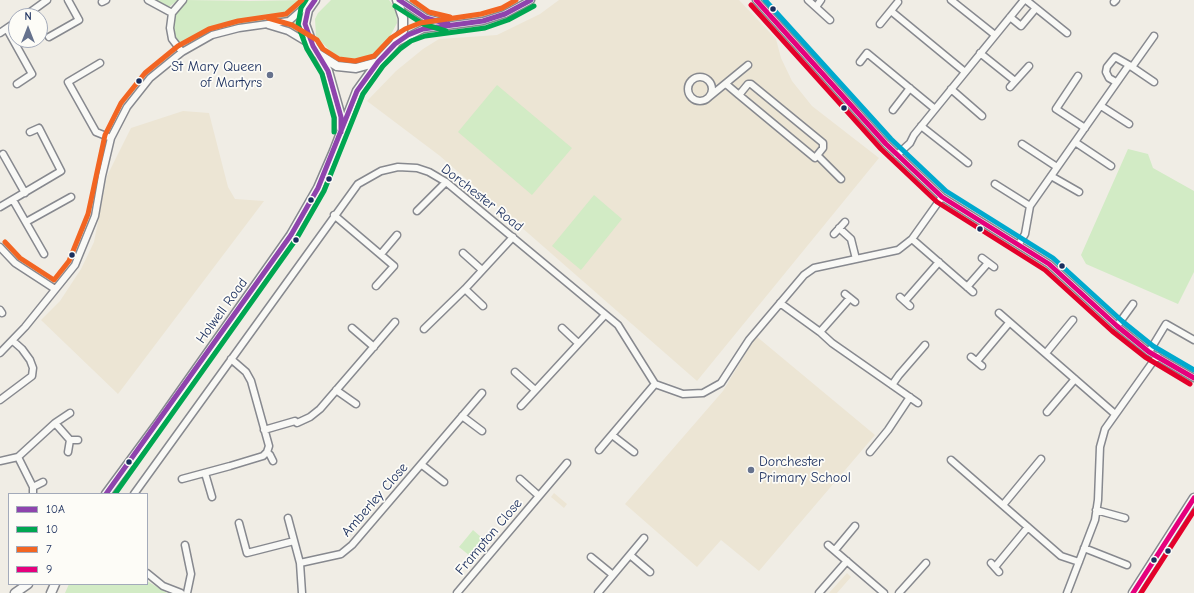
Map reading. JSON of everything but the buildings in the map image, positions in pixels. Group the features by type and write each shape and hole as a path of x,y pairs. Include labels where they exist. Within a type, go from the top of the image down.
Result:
{"street":[{"path":"34,0 38,6"},
{"path":"35,8 47,0"},
{"path":"49,37 78,20 68,0"},
{"path":"148,0 172,12"},
{"path":"182,52 172,39 170,28 172,12 183,0"},
{"path":"0,353 13,341 75,265 95,216 111,138 127,107 150,78 182,52 212,35 239,28 289,21 314,0"},
{"name":"Holwell Road","path":"314,0 308,10 305,24 313,46 328,70 341,117 341,133"},
{"path":"398,0 426,18 448,24"},
{"name":"Holwell Road","path":"107,493 159,422 291,235 318,188 357,91 378,62 395,44 404,30 403,18 398,0"},
{"path":"395,44 408,35 423,29 448,24 483,20 505,14 531,0"},
{"path":"756,0 897,155 942,197 1049,264 1117,326 1149,352 1194,378"},
{"path":"808,0 830,20"},
{"path":"816,7 821,0"},
{"path":"951,0 995,35"},
{"path":"897,155 910,143 921,126 1025,0 1067,34"},
{"path":"880,24 898,2"},
{"path":"1010,17 1021,26 1036,8"},
{"path":"891,11 965,72"},
{"path":"266,25 288,31 313,46"},
{"path":"0,33 7,29 32,74 17,84"},
{"path":"1019,244 1025,234 1030,206 1101,106 1116,82 1131,66 1154,36"},
{"path":"860,62 867,53 935,109"},
{"path":"980,53 1015,81"},
{"path":"318,54 338,66 356,68 378,62"},
{"path":"1116,82 1109,78 1106,72 1107,67 1115,57 1154,82"},
{"path":"100,63 68,82 96,132 111,138"},
{"path":"709,97 711,86 707,79 695,78 689,83 687,91 691,98 699,101 709,97 748,65"},
{"path":"1010,87 1029,66"},
{"path":"1078,76 1056,109 1085,128"},
{"path":"726,84 815,158 818,156 841,178"},
{"path":"739,95 748,84 751,84 823,143 823,148 818,156"},
{"path":"893,110 910,88"},
{"path":"951,89 982,116"},
{"path":"1101,106 1129,124"},
{"path":"921,126 968,163"},
{"path":"0,207 62,171 39,128 30,132"},
{"path":"1075,142 1111,166"},
{"path":"1022,144 1057,167"},
{"path":"3,154 25,193"},
{"name":"Dorchester Road","path":"135,493 334,215 358,184 380,171 398,167 417,168 429,172 446,182 604,316 618,325 655,384"},
{"path":"1051,176 1079,192"},
{"path":"417,211 446,182"},
{"path":"995,184 1030,206"},
{"path":"26,222 71,197"},
{"path":"599,450 655,384 683,394 703,393 716,387 721,383 749,340 804,275 814,268 898,250 912,239 942,197"},
{"path":"13,200 40,251"},
{"path":"334,215 394,266 376,286"},
{"path":"834,234 845,222"},
{"path":"839,228 851,239 856,259"},
{"path":"380,254 397,235"},
{"path":"424,329 465,289 512,237"},
{"path":"912,239 973,292"},
{"path":"0,247 15,263 55,288"},
{"path":"463,253 482,270"},
{"path":"967,287 991,265 982,258"},
{"path":"910,306 903,299 939,262"},
{"path":"465,289 484,306"},
{"path":"820,332 850,298"},
{"path":"780,303 820,332 832,343 918,403"},
{"path":"1117,326 1133,304"},
{"path":"999,313 1115,414"},
{"path":"521,406 604,316"},
{"path":"1046,353 1073,320"},
{"path":"264,430 295,422 297,423 310,417 336,390 395,322"},
{"path":"976,362 1009,323"},
{"path":"1149,352 1166,324 1194,340"},
{"path":"352,328 374,347"},
{"path":"562,328 578,343"},
{"path":"0,400 32,376 33,368 30,360 22,349 13,341"},
{"path":"892,385 925,345"},
{"path":"1067,593 1095,520 1100,447 1105,430 1157,356"},
{"path":"971,357 982,366"},
{"path":"182,479 263,456 267,452 269,446 251,381 246,372 231,359"},
{"path":"515,372 535,390"},
{"path":"1047,412 1075,379"},
{"path":"336,390 356,404"},
{"name":"Amberley Close","path":"300,563 341,554 352,545 482,393"},
{"path":"870,452 888,430 910,397"},
{"path":"0,462 18,457 55,423 70,413"},
{"path":"462,416 482,431"},
{"path":"55,423 70,440 78,440"},
{"path":"612,435 634,452"},
{"path":"68,452 70,440"},
{"path":"267,452 270,454 273,461"},
{"path":"18,457 33,487 33,493"},
{"path":"1003,505 1041,459"},
{"path":"951,460 1061,556 1079,562"},
{"name":"Frampton Close","path":"457,593 567,463"},
{"name":"Amberley Close","path":"422,465 444,482"},
{"path":"205,473 212,497"},
{"name":"Frampton Close","path":"520,479 539,496"},
{"path":"33,487 43,482"},
{"path":"1132,593 1194,498"},
{"path":"1096,510 1125,518"},
{"path":"288,518 300,563 302,593"},
{"path":"239,523 247,553 294,541"},
{"path":"834,550 855,526"},
{"path":"995,567 1028,527"},
{"path":"598,593 644,538"},
{"path":"828,544 884,593"},
{"path":"185,545 191,574 187,593"},
{"path":"1084,548 1127,565"},
{"path":"630,555 650,572"},
{"path":"591,557 613,575"},
{"path":"819,593 847,561"},
{"path":"899,593 926,562"},
{"path":"148,574 162,586 181,593"},
{"path":"15,593 27,585"}],"shaded area":[{"path":"559,0 739,0 776,39 781,58 792,81 812,106 879,158 697,381 440,156 367,101 396,71 423,49 439,39 497,35 540,14"},
{"path":"183,111 209,113 228,187 235,199 264,201 118,394 41,320 60,301 81,269 94,242 107,176 131,128"},
{"name":"Dorchester Primary School","path":"756,336 875,435 759,571 721,540 697,567 625,504 723,391"},
{"path":"554,493 567,504 564,508 551,497"},
{"path":"847,573 851,577 837,593 829,593"}],"green space":[{"path":"153,0 178,0 169,7"},
{"path":"186,0 306,0 285,19 230,27 214,32 189,44 182,44 175,38 173,27 176,12"},
{"path":"331,0 389,0 396,9 397,23 387,42 368,59 358,64 345,62 333,54 316,36 315,19 318,13"},
{"path":"302,13 302,34 300,35 282,26"},
{"path":"497,85 572,148 532,195 458,132"},
{"path":"1128,149 1148,154 1153,168 1194,191 1194,272 1178,304 1086,264 1081,255"},
{"path":"594,195 622,219 581,270 552,246"},
{"path":"473,530 489,544 475,560 459,547"},
{"path":"148,582 167,593 65,593 69,585 148,585"}],"transit line":[{"name":"7","path":"5,242 20,258 54,280 69,261 88,214 105,135 121,103 145,73 178,46 209,29 238,21 286,14 302,0"},
{"name":"10","path":"306,0 301,8 298,25 307,49 322,74 334,118 334,132"},
{"name":"10A","path":"315,0 308,10 305,24 313,46 328,71 341,117 341,132"},
{"name":"10A","path":"399,0 426,18 448,24"},
{"name":"7","path":"412,0 429,12 450,17"},
{"name":"7","path":"268,18 292,25 317,40 323,49 339,59 355,61 374,56 391,38 405,29 420,23 481,14 502,8 516,0"},
{"name":"10A","path":"107,493 291,235 318,188 357,91 378,62 395,44 408,35 423,29 483,21 505,14 531,0"},
{"name":"9","path":"756,0 886,144 942,197 1049,264 1117,326 1149,352 1194,378"},
{"path":"765,0 891,139 946,191 1053,258 1122,321 1153,346 1194,370"},
{"path":"751,5 881,149 937,202 1045,270 1112,331 1145,357 1190,384"},
{"name":"10","path":"395,6 423,24 446,31"},
{"name":"10","path":"116,493 297,238 324,191 363,94 383,66 400,49 411,41 425,36 485,28 508,20 534,6"},
{"name":"9","path":"1133,593 1194,498"},
{"path":"1141,593 1194,511"}],"place":[{"name":"St Mary Queen of Martyrs","path":"270,75"},
{"name":"Dorchester Primary School","path":"751,470"}]}
